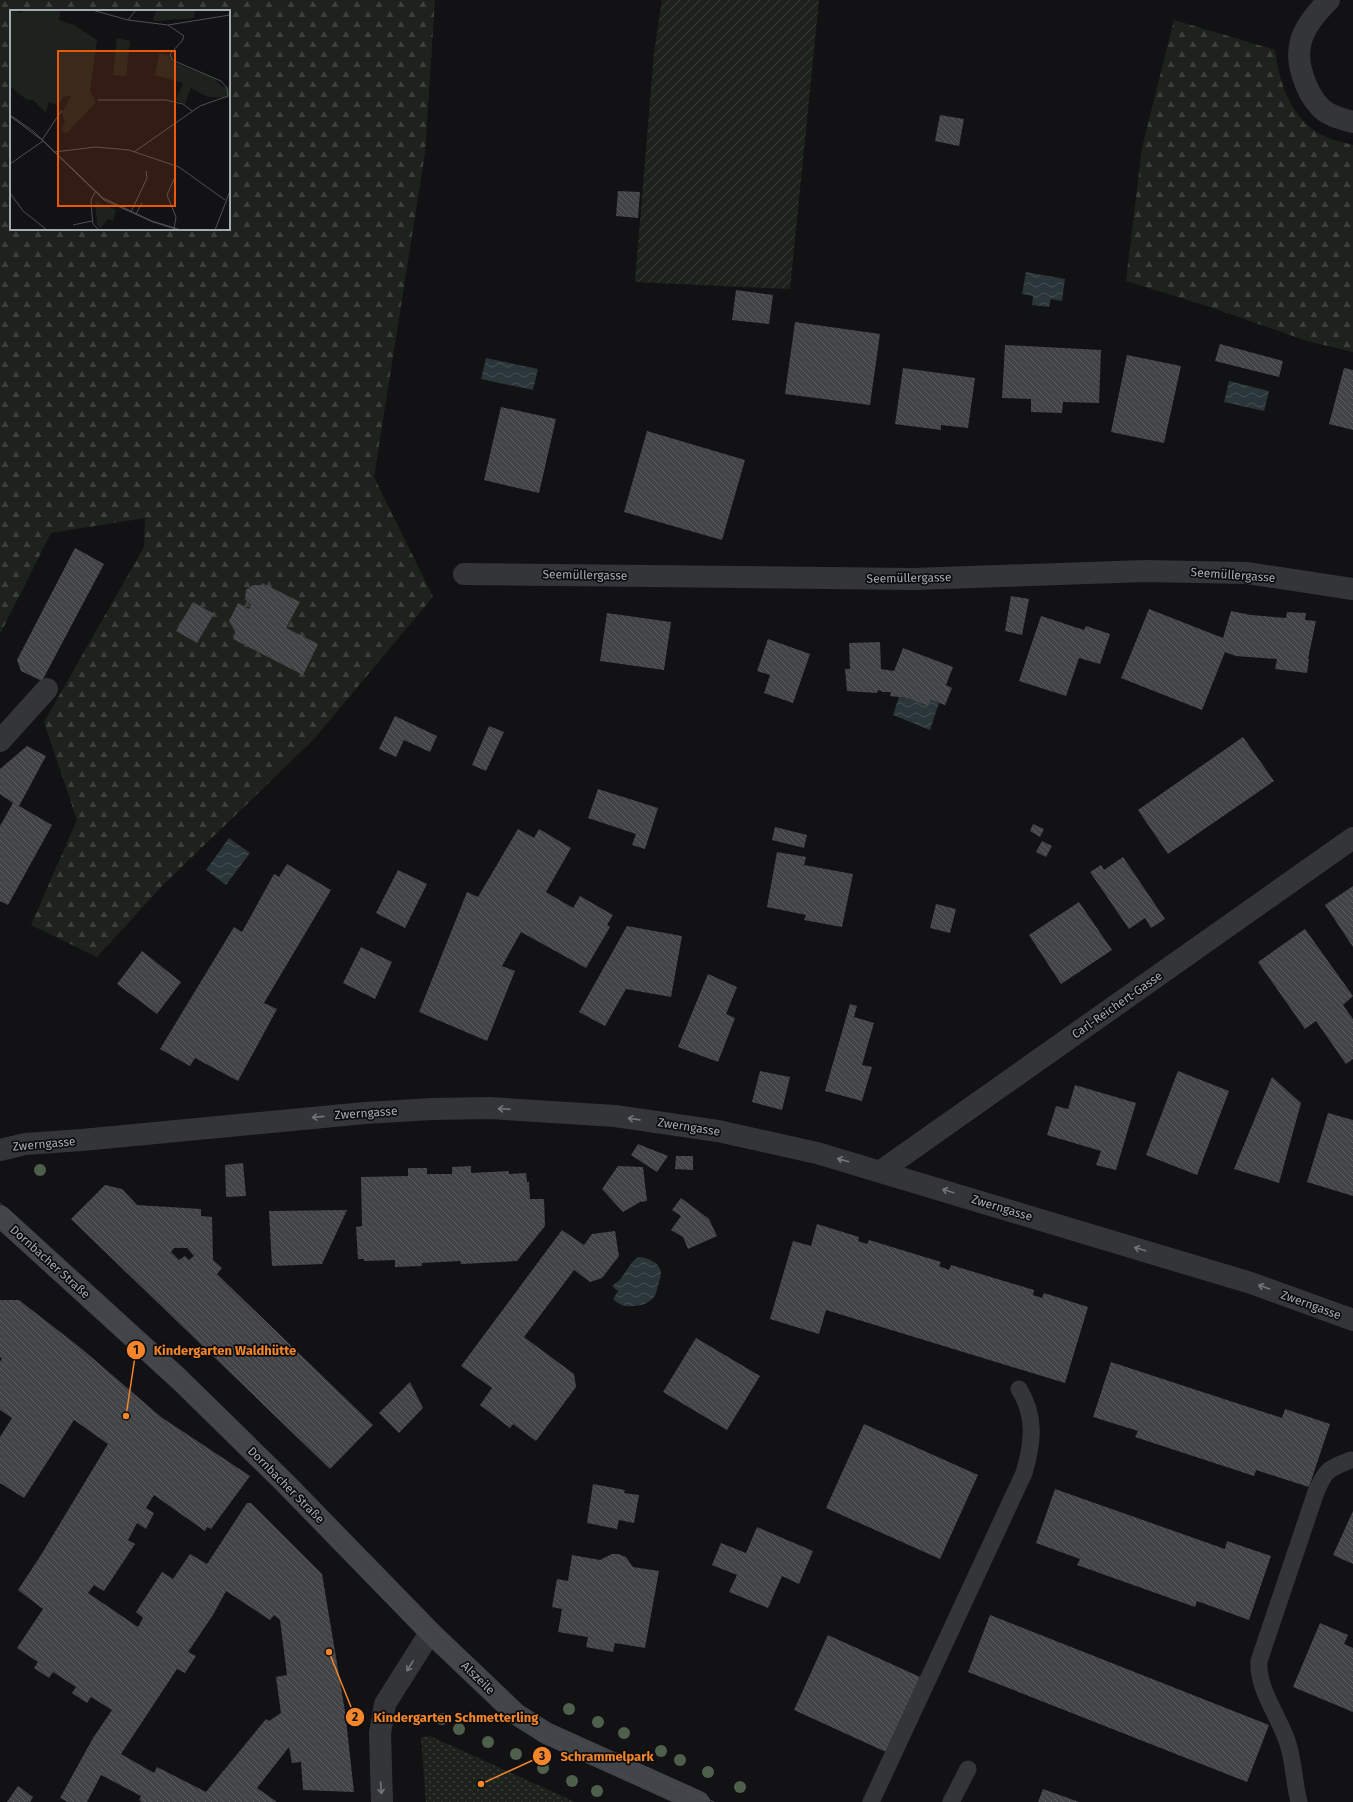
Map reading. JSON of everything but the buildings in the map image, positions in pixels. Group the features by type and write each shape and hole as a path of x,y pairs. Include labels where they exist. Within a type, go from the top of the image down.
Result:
{"main road":[{"name":"Dornbacher Straße","path":"0,1216 179,1379 284,1482 432,1634"},
{"name":"Alszeile","path":"432,1634 516,1714 532,1725 611,1763 699,1802"}],"street":[{"path":"1329,0 1302,39 1299,52 1302,74 1309,92 1320,108 1333,116 1353,122"},
{"name":"Seemüllergasse","path":"464,574 912,579 1145,571 1246,573 1353,589"},
{"path":"0,741 47,689"},
{"name":"Carl-Reichert-Gasse","path":"881,1171 1353,838"},
{"name":"Zwerngasse","path":"0,1150 25,1144 365,1113 432,1109 490,1108 615,1116 718,1131 817,1153 1251,1283 1353,1320"},
{"path":"382,1802 380,1733 385,1704 426,1639 432,1634"}],"lane":[{"path":"871,1802 1024,1473 1029,1456 1032,1436 1031,1416 1026,1400 1019,1389"},
{"path":"1299,1802 1295,1788 1289,1745 1258,1672 1259,1661 1316,1492 1323,1476 1330,1468 1351,1460"},
{"path":"951,1802 968,1769"}],"green space":[{"path":"0,0 435,0 425,153 374,477 433,597 313,740 161,887 97,957 31,925 77,820 44,722 144,547 145,518 51,533 0,634"},
{"path":"662,0 819,0 790,289 635,282 654,53"},
{"path":"1174,20 1275,50 1279,74 1283,86 1293,107 1300,117 1308,126 1318,133 1353,145 1353,352 1307,341 1207,306 1126,281 1142,148"},
{"path":"430,1736 575,1802 426,1802 421,1737"}],"water":[{"path":"1026,272 1065,279 1062,301 1051,299 1049,307 1032,305 1033,296 1022,294"},
{"path":"486,358 538,369 533,390 481,379"},
{"path":"1229,381 1269,391 1264,411 1224,402"},
{"path":"899,697 907,698 928,706 931,700 939,703 930,730 893,715"},
{"path":"229,838 250,853 226,885 206,870"},
{"path":"638,1257 652,1261 659,1266 661,1276 657,1291 653,1298 645,1304 637,1306 624,1306 613,1299 618,1291 612,1286 617,1283 634,1260"}],"tram line":[{"path":"0,1203 202,1392 407,1601 523,1711 552,1729 714,1802"},
{"path":"0,1225 196,1407 292,1502 395,1610 494,1705 536,1735 567,1751 680,1802"}],"place":[{"name":"Kindergarten Waldhütte","path":"126,1416"},
{"name":"Kindergarten Schmetterling","path":"329,1652"},
{"name":"Schrammelpark","path":"481,1784"}]}
